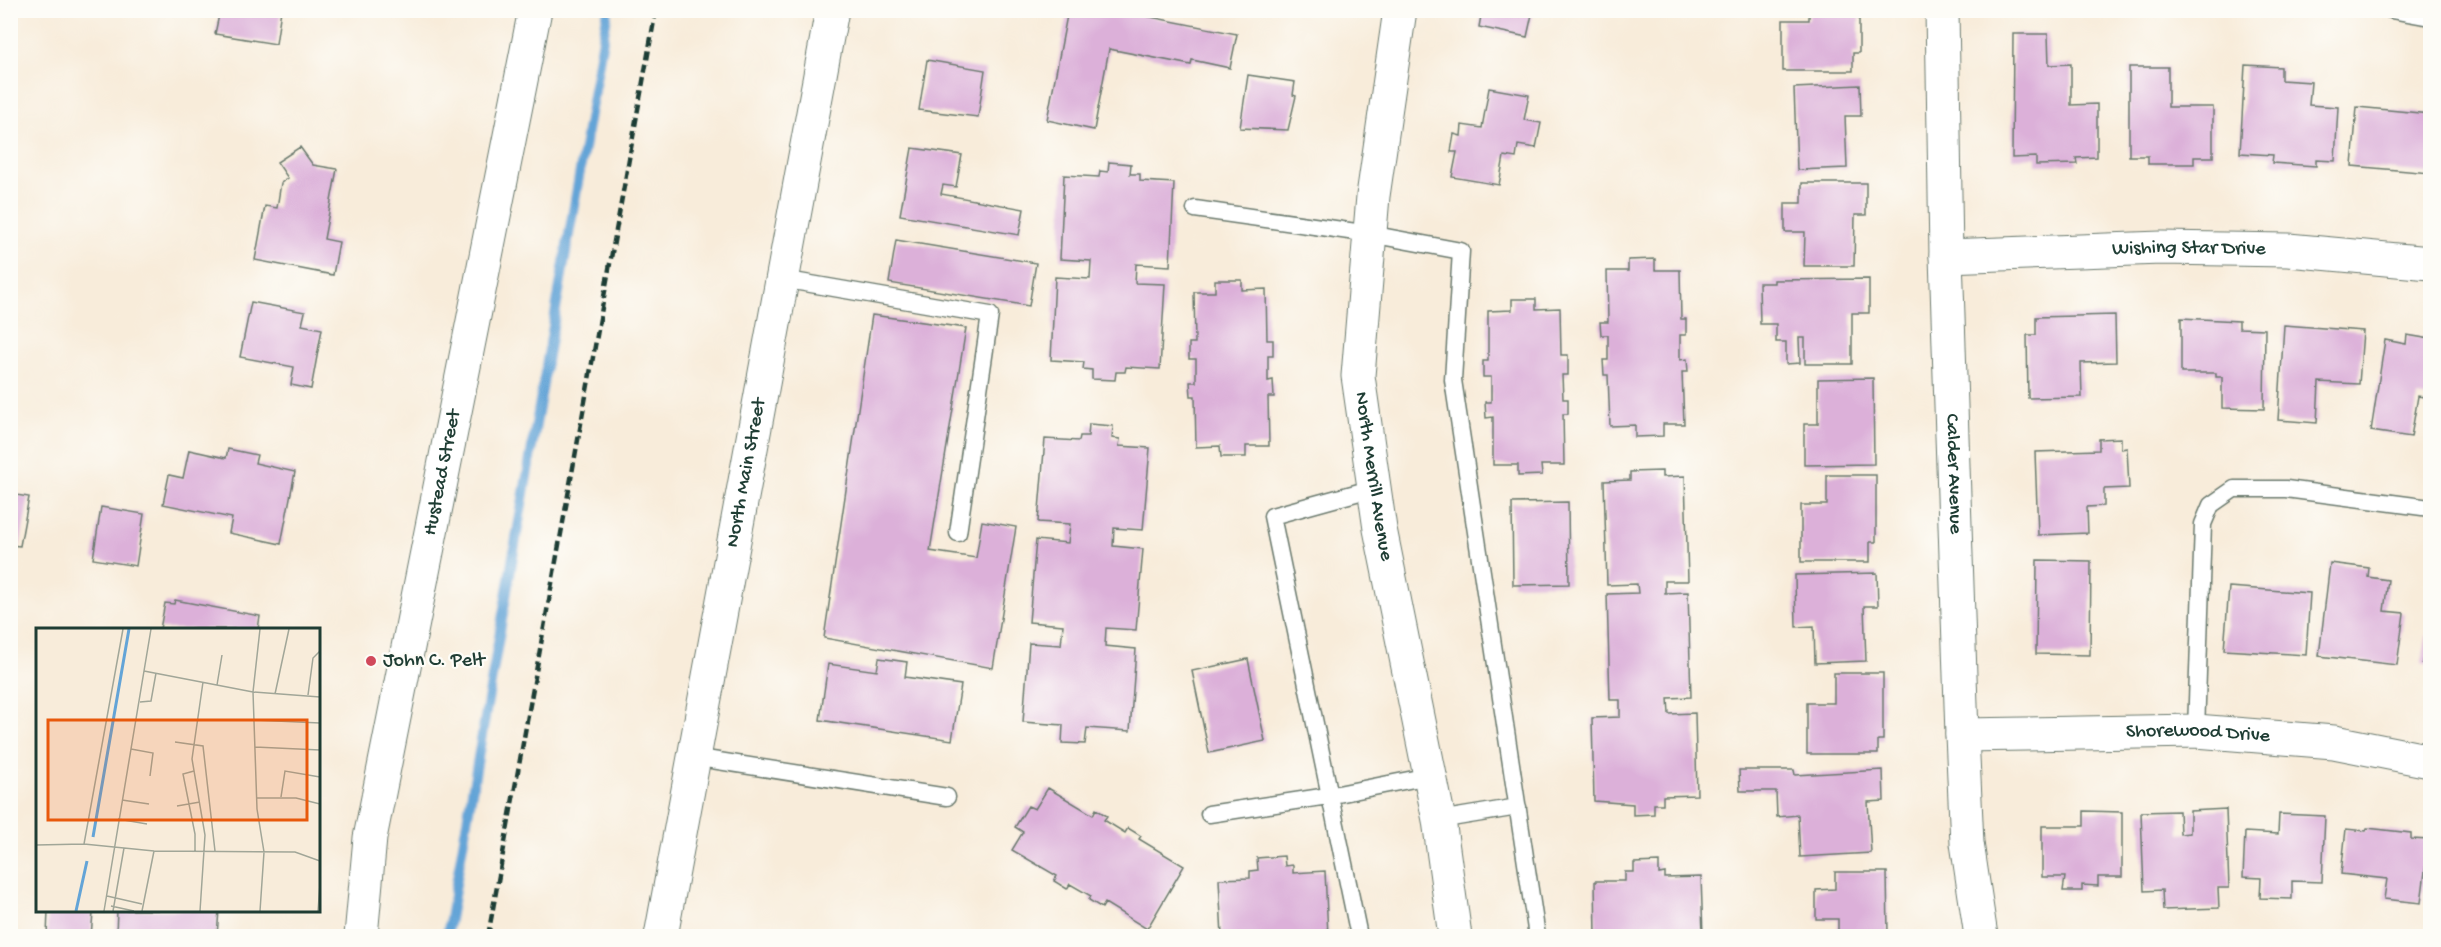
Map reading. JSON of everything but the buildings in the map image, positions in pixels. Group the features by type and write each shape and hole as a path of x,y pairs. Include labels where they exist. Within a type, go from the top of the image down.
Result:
{"street":[{"name":"Hustead Street","path":"361,936 370,838 535,10"},
{"name":"North Main Street","path":"661,936 832,10"},
{"name":"North Merrill Avenue","path":"1400,10 1373,196 1358,376 1374,488 1405,663 1438,820 1455,936"},
{"name":"Calder Avenue","path":"1942,10 1946,256 1962,735 1967,843 1981,936"},
{"name":"Wishing Star Drive","path":"1946,256 2161,248 2288,249 2430,263"},
{"name":"Shorewood Drive","path":"1962,735 2196,731 2334,742 2430,761"}],"lane":[{"path":"2391,10 2430,17"},
{"path":"1195,209 1370,234 1461,251 1453,380 1538,936"},
{"path":"782,279 990,315 958,533"},
{"path":"1359,936 1328,796 1272,516 1374,488"},
{"path":"2196,731 2203,524 2211,505 2234,489 2286,489 2430,508"},
{"path":"693,757 947,797"},
{"path":"1209,814 1328,796 1430,776"},
{"path":"1438,820 1518,807"}],"waterway":[{"path":"447,936 608,10"}],"railway":[{"path":"488,936 656,10"}],"place":[{"name":"John C. Pelt","path":"371,661"}]}
